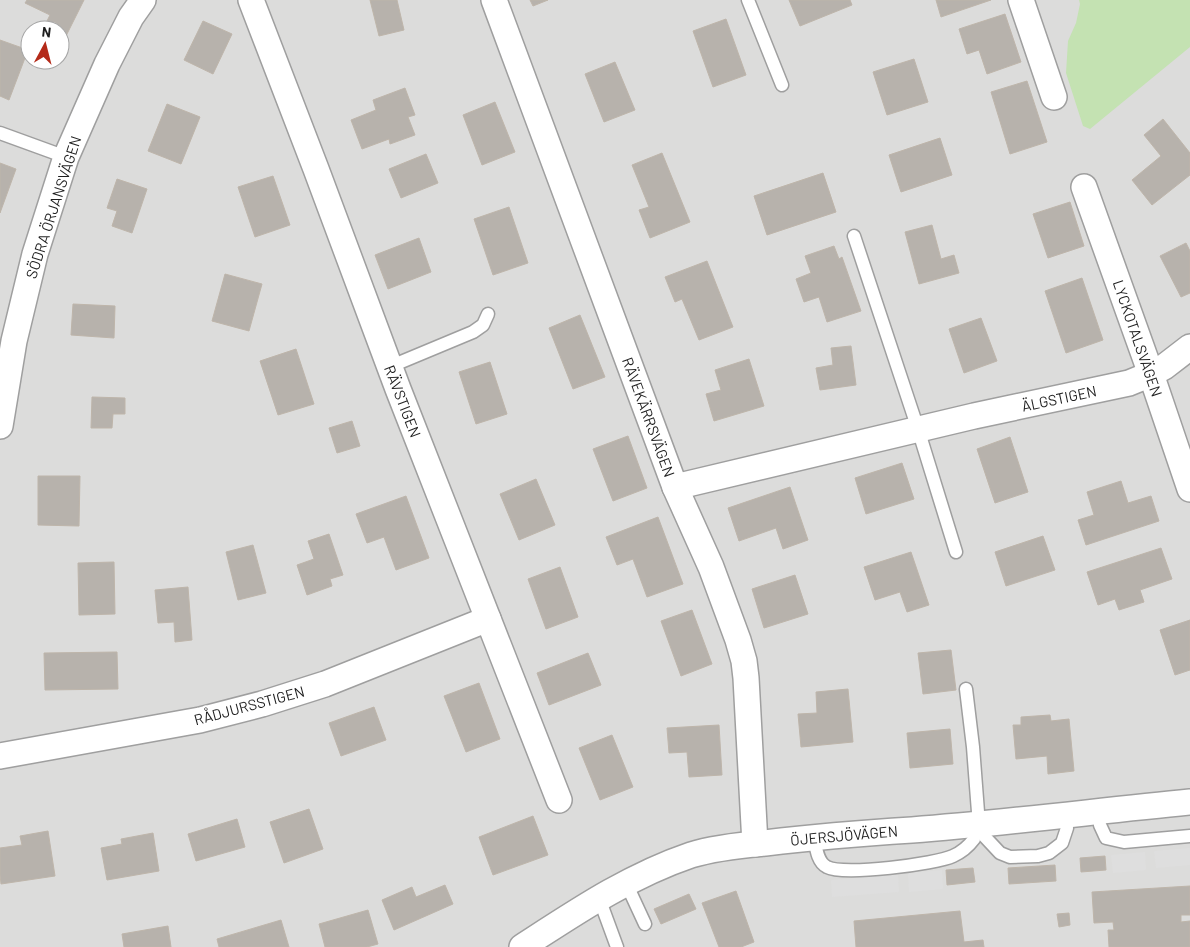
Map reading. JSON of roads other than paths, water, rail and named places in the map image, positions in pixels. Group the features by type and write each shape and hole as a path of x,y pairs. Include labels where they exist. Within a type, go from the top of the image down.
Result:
{"street":[{"name":"SÖDRA ÖRJANSVÄGEN","path":"0,426 16,332 35,254 66,158 106,64 142,0"},
{"name":"RÄVSTIGEN","path":"251,0 390,367 559,800"},
{"name":"RÄVEKÄRRSVÄGEN","path":"494,0 675,487 711,567 738,640 744,661 755,844"},
{"path":"1021,0 1054,97"},
{"name":"LYCKOTALSVÄGEN","path":"1084,187 1190,489"},
{"name":"ÄLGSTIGEN","path":"675,487 918,429 1129,383 1164,367 1190,347"},
{"name":"RÅDJURSSTIGEN","path":"0,756 200,720 262,704 325,684 488,620"},
{"name":"ÖJERSJÖVÄGEN","path":"522,947 626,883 662,866 693,855 729,847 814,837 976,825 1190,802"}],"lane":[{"path":"748,0 782,85"},
{"path":"0,133 66,158"},
{"path":"854,236 918,429 956,552"},
{"path":"390,367 473,332 483,326 488,314"},
{"path":"814,837 816,851 822,863 835,870 871,870 902,867 951,857 963,851 974,839 976,825 973,747 966,689"},
{"path":"1098,811 1100,825 1106,838 1116,841 1124,842 1190,836"},
{"path":"976,825 1000,854 1010,857 1038,856 1049,853 1062,843 1067,828 1065,815"},
{"path":"626,883 645,924"},
{"path":"599,898 617,947"}]}
